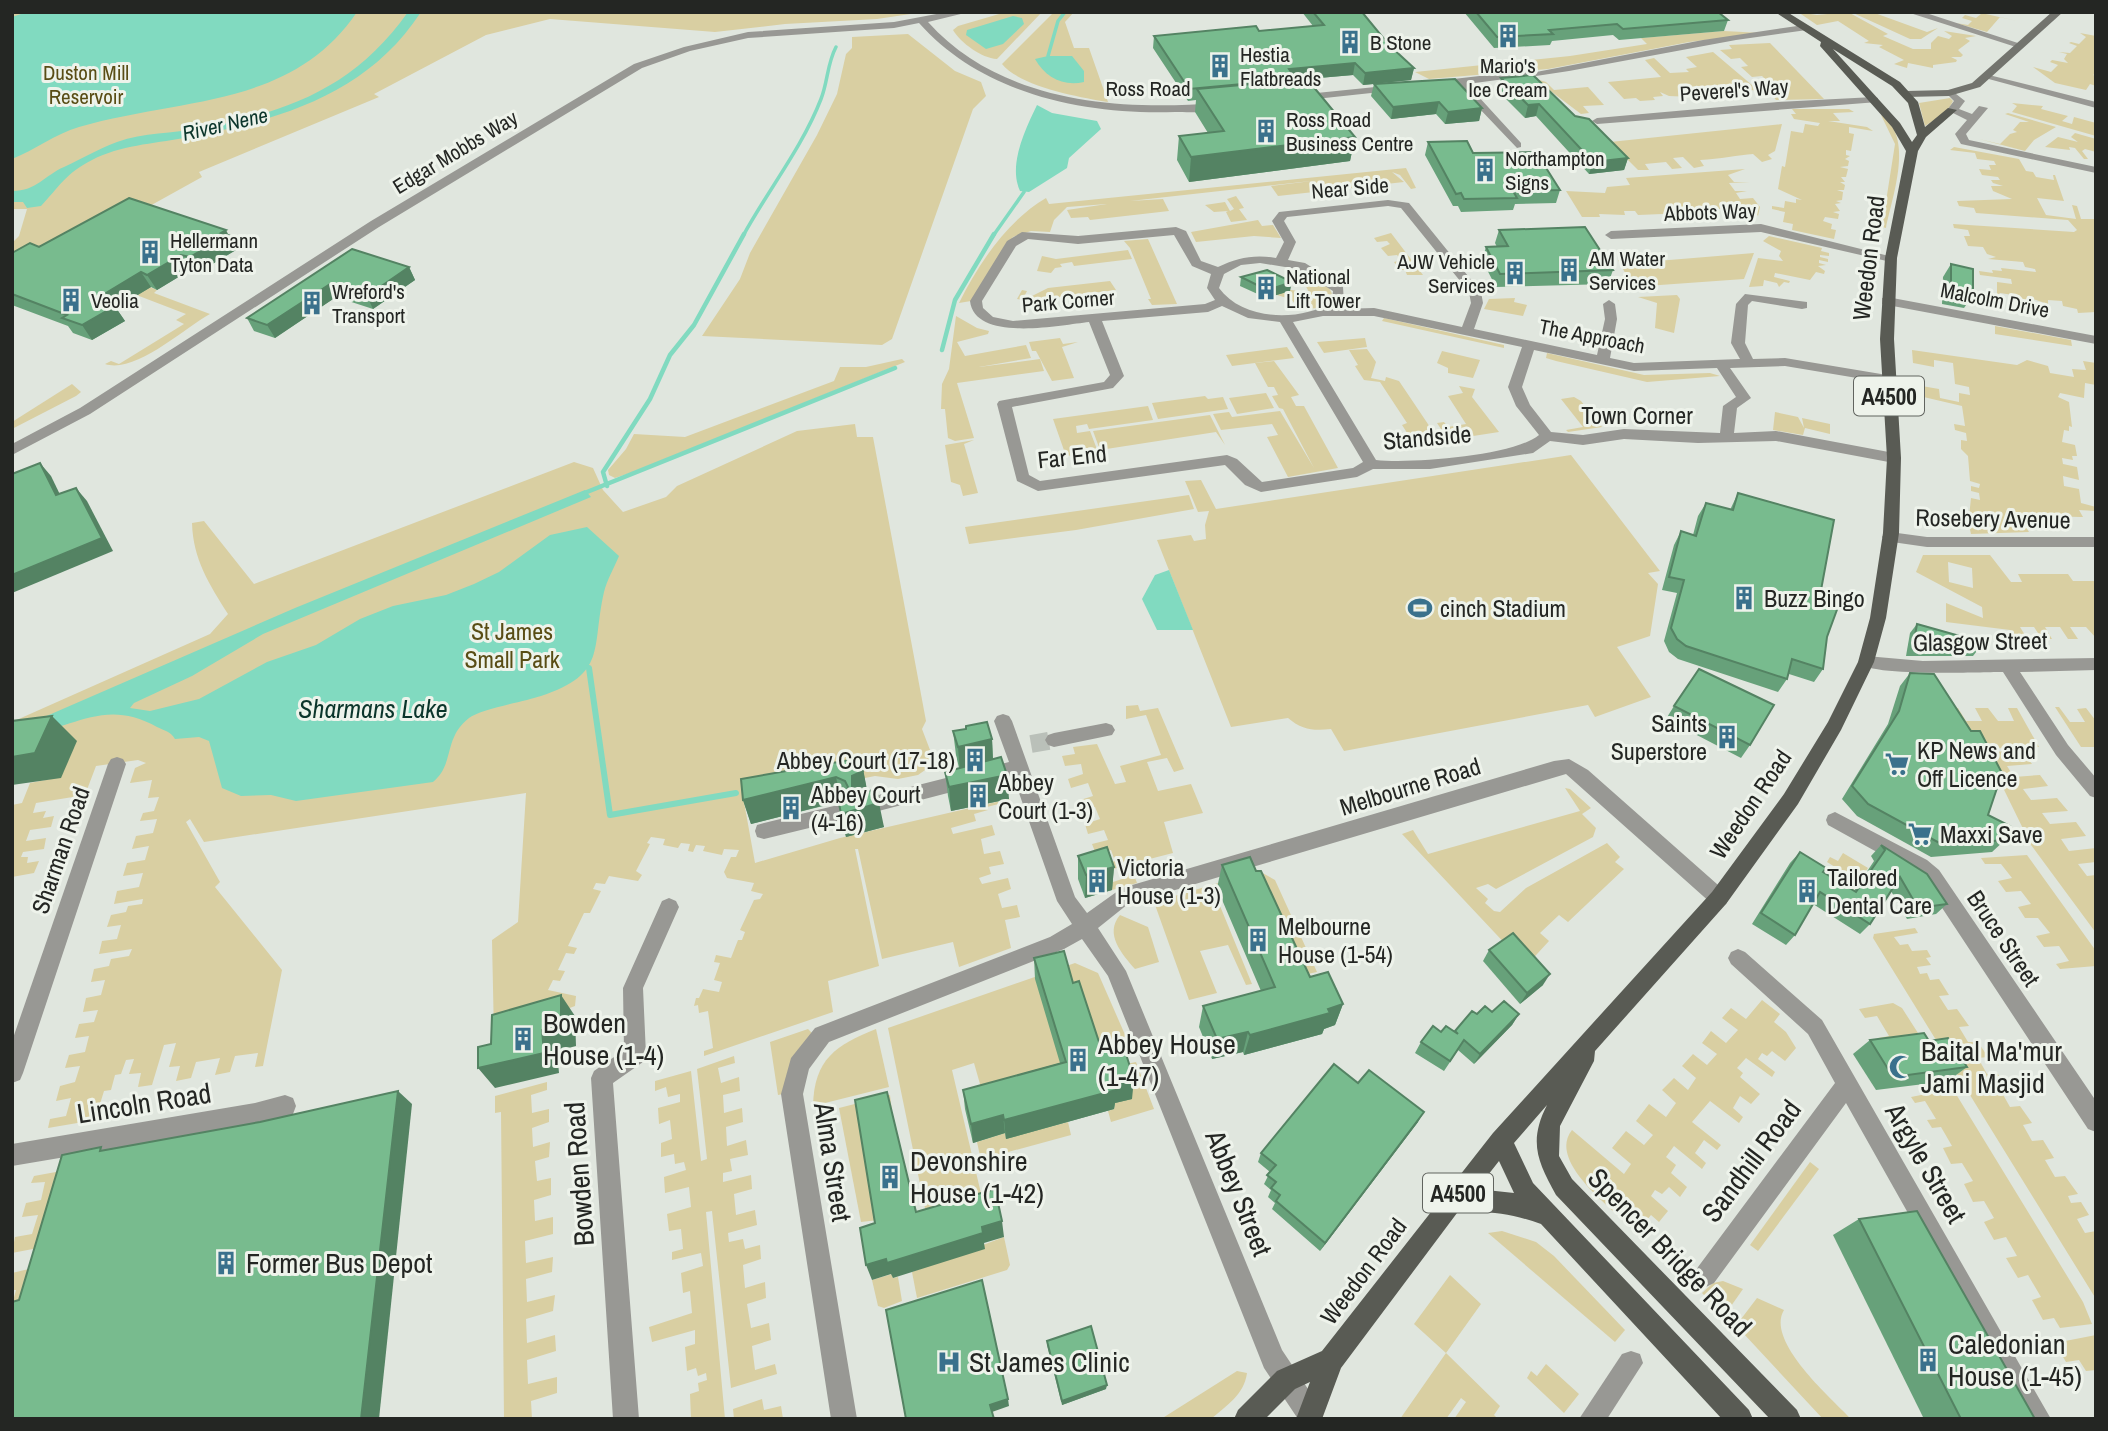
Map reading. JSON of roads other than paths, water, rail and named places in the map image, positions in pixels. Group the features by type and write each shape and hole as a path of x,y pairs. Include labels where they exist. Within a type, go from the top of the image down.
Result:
{"main road":[{"path":"1780,12 1816,37 1869,65 1895,95 1922,135"},
{"path":"1816,37 1856,80 1895,95"},
{"path":"1843,65 1869,65"},
{"path":"1895,95 1912,151"},
{"path":"1895,95 1896,125 1912,151"},
{"name":"Weedon Road","path":"1310,1418 1331,1360 1451,1202 1501,1140 1719,898 1791,799 1835,725 1866,662 1878,618 1890,537 1894,458 1887,379 1891,258 1912,151 1953,99"},
{"name":"Spencer Bridge Road","path":"1596,1035 1549,1125 1548,1158 1564,1187 1788,1419"},
{"path":"1501,1140 1525,1191 1740,1419"},
{"path":"1451,1202 1480,1199 1510,1201 1548,1215"},
{"name":"Weedon Road","path":"1247,1419 1286,1380 1331,1360"}],"street":[{"name":"Edgar Mobbs Way","path":"12,450 85,411 375,224 627,71 687,48 748,35 922,21 964,12"},
{"path":"1912,12 2019,45"},
{"path":"1869,65 1895,95 1953,99 1976,91 1976,85 2058,12"},
{"name":"Ross Road","path":"922,21 953,53 1012,84 1045,97 1095,108 1125,110 1224,105"},
{"path":"1535,73 1595,64 1696,42 1804,28"},
{"path":"1419,86 1523,74"},
{"path":"1989,76 2096,105"},
{"path":"1460,82 1517,145"},
{"path":"1289,98 1406,87"},
{"name":"Peverel's Way","path":"1597,121 1895,95"},
{"path":"1953,99 1973,119"},
{"path":"1983,108 1960,134 1965,142 2096,170"},
{"name":"Near Side","path":"1281,261 1290,242 1278,221 1283,214 1388,202 1405,205 1475,292 1477,303 1467,331"},
{"name":"Abbots Way","path":"1611,235 1761,228 1891,258"},
{"name":"Park Corner","path":"1219,272 1196,263 1182,234 1177,231 1078,240 1036,234 1017,238 1011,244 976,301 981,315 1013,325 1208,308 1221,302"},
{"name":"The Approach","path":"1219,272 1247,260 1281,261 1313,272 1371,312"},
{"path":"1219,272 1213,289 1221,302"},
{"path":"1325,313 1338,304 1339,290"},
{"path":"1748,362 1738,343 1742,304 1749,297 1762,297 1802,305"},
{"name":"Malcolm Drive","path":"1888,301 2096,340"},
{"name":"The Approach","path":"1221,302 1249,314 1285,319 1325,313 1371,312 1603,361 1654,369 1785,362 1887,379"},
{"path":"1603,361 1611,319 1609,304"},
{"name":"Far End","path":"1094,318 1117,376 1114,381 1108,385 1004,404 1022,478 1028,484 1038,486 1227,460 1234,462 1251,485 1261,487 1357,472 1371,464"},
{"name":"Standside","path":"1285,319 1371,464 1416,465 1533,448 1547,436"},
{"path":"1529,345 1515,387 1523,406 1547,436"},
{"name":"Town Corner","path":"1722,366 1744,398 1730,406 1727,436"},
{"name":"Town Corner","path":"1547,436 1583,440 1624,434 1776,436 1894,458"},
{"name":"Rosebery Avenue","path":"1890,537 1927,542 2096,542"},
{"name":"Glasgow Street","path":"1866,662 1923,667 2096,664"},
{"path":"2007,665 2062,750 2096,792"},
{"name":"Abbey Street","path":"1003,721 1022,753 1064,892 1083,928 1116,971 1273,1359 1310,1418"},
{"path":"1054,740 1106,730"},
{"path":"867,806 944,784 1022,753"},
{"name":"Sharman Road","path":"12,1073 117,764"},
{"name":"Melbourne Road","path":"1083,928 1122,897 1569,766 1719,898"},
{"path":"764,831 842,812"},
{"name":"Bruce Street","path":"1835,820 1920,866 1932,876 2096,1121"},
{"name":"Bowden Road","path":"626,1419 602,1078 635,1055 633,988 669,907"},
{"name":"Alma Street","path":"844,1419 792,1094 799,1065 822,1034 1058,943 1083,928"},
{"name":"Argyle Street","path":"1738,957 1815,1027 2038,1419"},
{"name":"Sandhill Road","path":"1706,1275 1847,1084"},
{"name":"Lincoln Road","path":"12,1155 255,1114 285,1106"},
{"path":"1592,1419 1631,1363"}],"water":[{"name":"Duston Mill Reservoir","path":"27,12 357,12 330,44 300,67 267,83 232,95 79,127 12,159 12,17"},
{"name":"River Nene","path":"408,12 421,12 399,41 374,65 317,100 253,123 114,151 76,170 41,206 27,208 23,202 12,202 12,191 34,186 57,170 117,142 137,136 190,130 263,114 318,92 366,60"},
{"path":"1013,16 1022,18 1024,24 1003,44 986,49 966,35 967,30"},
{"path":"1072,56 1084,71 1084,82 1062,82 1049,76 1035,59"},
{"path":"1037,105 1052,113 1097,121 1101,129 1069,158 1067,168 1029,192 1020,191 1017,159 1023,136"},
{"name":"Sharmans Lake","path":"585,490 591,497 263,634 192,676 134,703 130,708 150,711 199,699 267,662 316,645 360,619 393,606 446,595 474,584 499,572 550,535 587,527 619,556 604,592 596,644 587,668 562,688 469,718 456,734 444,767 433,782 296,801 271,795 241,796 222,788 209,741 199,737 175,739 171,734 136,718 99,716 49,729 12,731 295,608"},
{"path":"1169,570 1193,630 1157,630 1142,599 1155,575"}],"waterway":[{"path":"1048,56 1058,21 1065,12"},
{"path":"743,236 795,152 813,117 836,47"},
{"path":"993,236 1024,192"},
{"path":"606,484 603,472 650,399 670,355 694,325 744,234"},
{"path":"942,350 955,300 994,234"},
{"path":"606,484 895,368"},
{"path":"582,494 606,484"},
{"path":"589,668 610,815 736,793"}],"tunnel":[{"path":"1031,744 1054,740"}],"place":[{"name":"Mario's Ice Cream","path":"1508,36"},
{"name":"B Stone","path":"1350,42"},
{"name":"Hestia Flatbreads","path":"1220,66"},
{"name":"Ross Road Business Centre","path":"1266,131"},
{"name":"Northampton Signs","path":"1485,170"},
{"name":"Hellermann Tyton Data","path":"150,252"},
{"name":"AM Water Services","path":"1569,270"},
{"name":"AJW Vehicle Services","path":"1515,273"},
{"name":"National Lift Tower","path":"1266,288"},
{"name":"Veolia","path":"71,300"},
{"name":"Wreford's Transport","path":"312,303"},
{"name":"Buzz Bingo","path":"1744,598"},
{"name":"cinch Stadium","path":"1420,608"},
{"name":"Saints Superstore","path":"1727,737"},
{"name":"Abbey Court (17-18)","path":"975,760"},
{"name":"KP News and Off Licence","path":"1897,764"},
{"name":"Abbey Court (1-3)","path":"978,796"},
{"name":"Abbey Court (4-16)","path":"791,808"},
{"name":"Maxxi Save","path":"1920,834"},
{"name":"Victoria House (1-3)","path":"1097,881"},
{"name":"Tailored Dental Care","path":"1807,891"},
{"name":"Melbourne House (1-54)","path":"1258,940"},
{"name":"Bowden House (1-4)","path":"523,1039"},
{"name":"Abbey House (1-47)","path":"1078,1060"},
{"name":"Baital Ma'mur Jami Masjid","path":"1901,1067"},
{"name":"Devonshire House (1-42)","path":"890,1177"},
{"name":"Former Bus Depot","path":"226,1263"},
{"name":"Caledonian House (1-45)","path":"1928,1360"},
{"name":"St James Clinic","path":"949,1362"}],"park label":[{"name":"St James Small Park","path":"512,645"}]}
